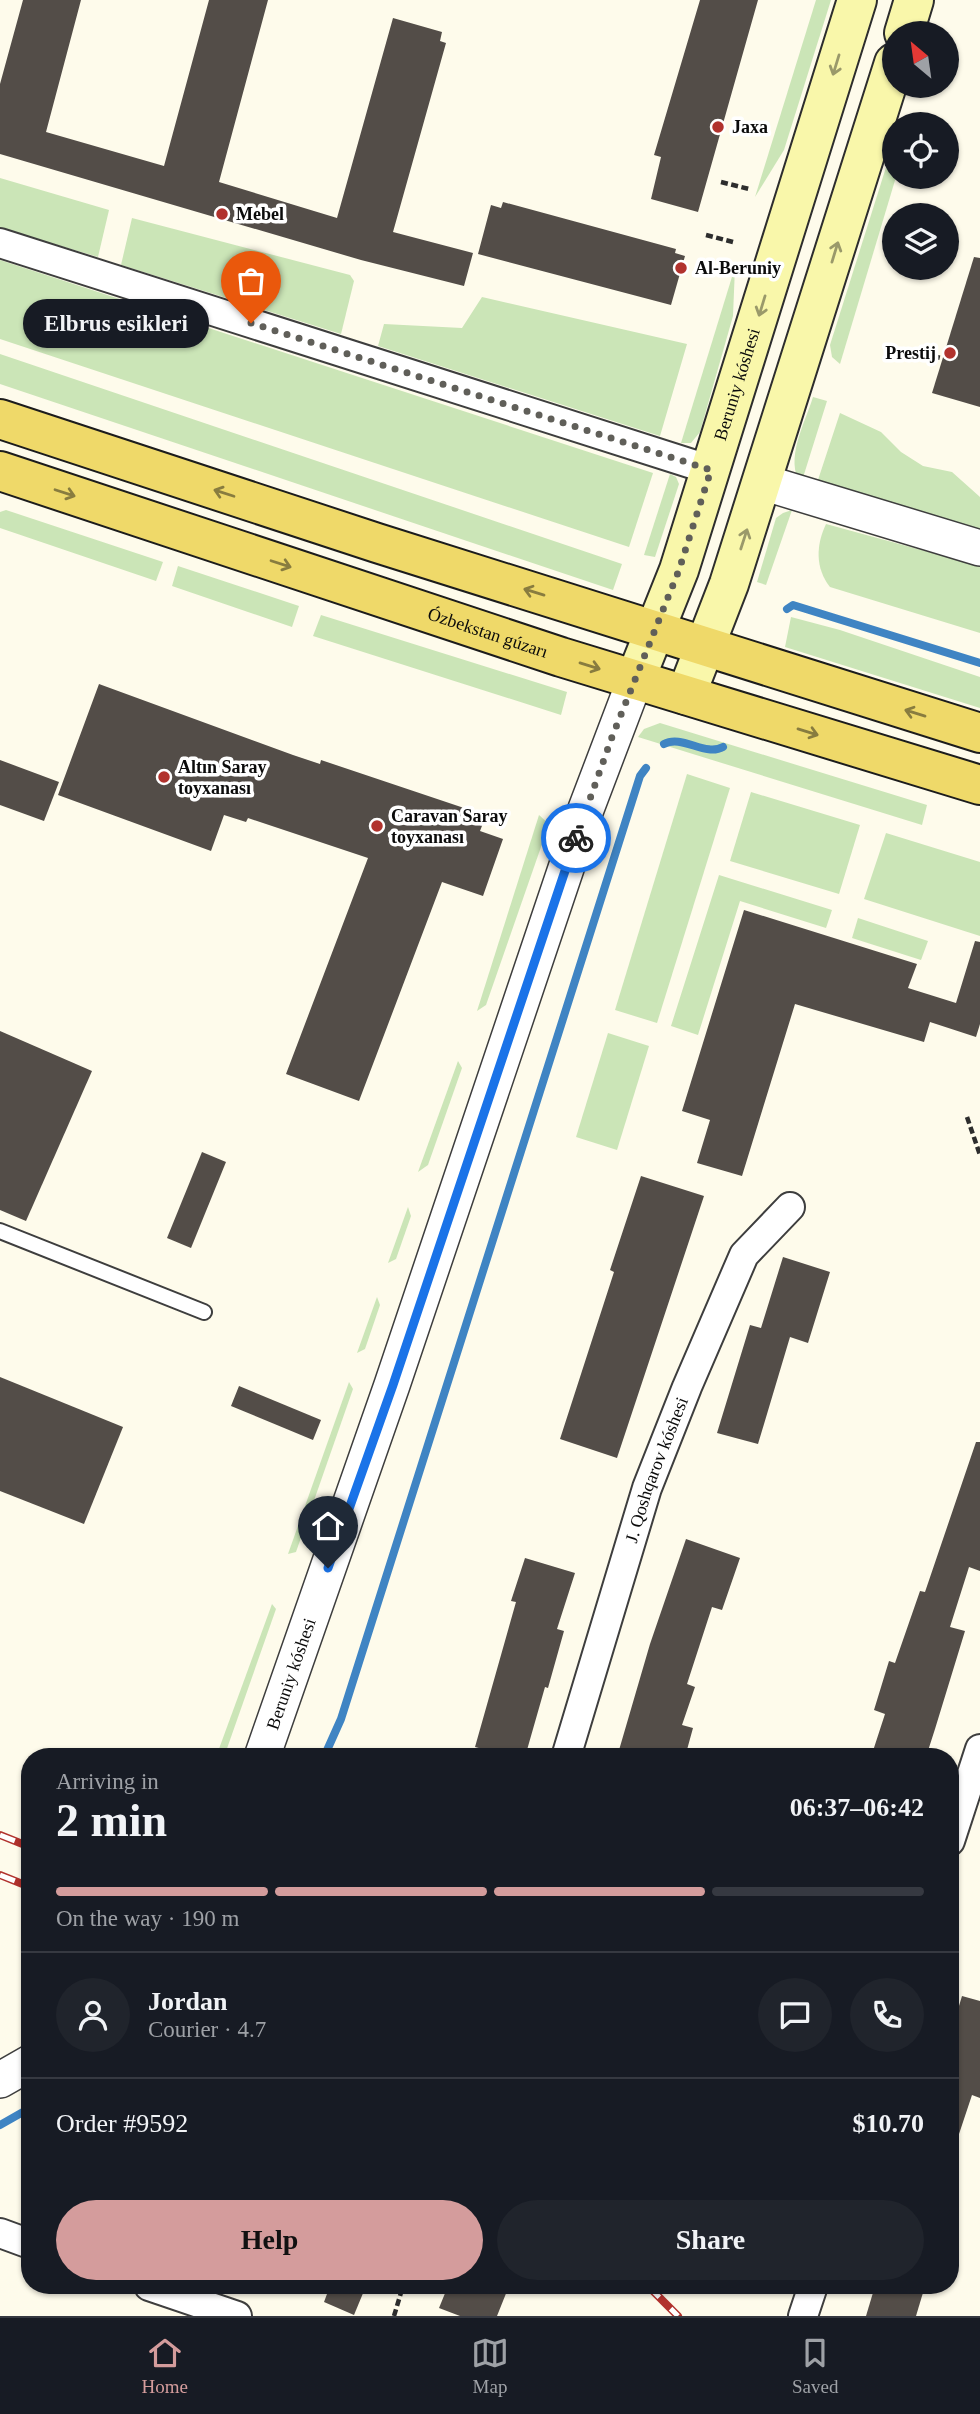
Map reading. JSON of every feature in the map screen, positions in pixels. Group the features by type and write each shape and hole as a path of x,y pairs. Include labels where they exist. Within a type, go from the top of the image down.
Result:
{"main road":[{"name":"Beruniy kóshesi","path":"635,680 679,570 857,0"},
{"path":"908,21 914,0"},
{"path":"686,695 729,584 883,98"},
{"path":"0,419 377,543 980,733"},
{"name":"Ózbekstan gúzarı","path":"0,471 635,680 980,785"},
{"path":"679,570 686,584 700,596 713,594 729,584"}],"street":[{"path":"0,243 711,470"},
{"path":"762,482 980,548"},
{"name":"Beruniy kóshesi","path":"264,1748 393,1385 586,809 635,680"},
{"name":"J. Qoshqarov kóshesi","path":"569,1748 648,1488 687,1387 744,1255 790,1207"},
{"path":"959,1813 980,1749"},
{"path":"0,2080 21,2068"},
{"path":"0,2233 21,2241"},
{"path":"172,2294 237,2316"},
{"path":"803,2316 810,2294"}],"lane":[{"path":"0,1231 204,1312"}],"path":[{"path":"721,182 749,190"},
{"path":"706,236 733,242"},
{"path":"933,356 941,358"},
{"path":"967,1117 980,1155"},
{"path":"394,2316 401,2294"}],"green space":[{"path":"816,0 831,0 784,150 755,197"},
{"path":"0,178 109,210 98,257 0,228"},
{"path":"882,180 882,189 892,189 888,203 882,203 882,224 840,364 832,357 830,345"},
{"path":"132,218 350,275 354,281 341,334 121,265"},
{"path":"0,260 653,473 629,547 0,339"},
{"path":"735,267 733,316 700,432 691,443 681,443"},
{"path":"482,297 687,344 660,436 378,346 384,324 462,328"},
{"path":"0,354 622,564 613,590 0,384"},
{"path":"813,397 827,401 801,484 796,474 795,453"},
{"path":"840,413 881,432 901,452 923,466 952,472 980,497 980,533 816,486"},
{"path":"670,474 676,477 679,484 655,557 644,555"},
{"path":"6,510 163,562 156,581 0,528 0,512"},
{"path":"792,510 766,585 757,582 776,518"},
{"path":"826,524 980,566 980,633 830,587 822,572 819,556 820,540"},
{"path":"178,566 299,606 292,627 172,586"},
{"path":"321,615 567,692 561,715 313,636"},
{"path":"791,617 840,630 980,677 980,708 785,647"},
{"path":"660,723 927,805 922,825 638,737 644,729"},
{"path":"687,774 730,788 657,1023 615,1010"},
{"path":"751,792 860,825 839,894 730,861"},
{"path":"539,815 549,824 486,1005 477,1011"},
{"path":"886,833 980,862 980,936 864,899"},
{"path":"719,875 832,910 826,928 740,901 698,1035 671,1026"},
{"path":"858,918 928,941 921,960 852,938"},
{"path":"608,1033 649,1046 617,1150 576,1137"},
{"path":"458,1061 462,1068 428,1165 418,1172"},
{"path":"408,1207 411,1216 396,1259 388,1263"},
{"path":"377,1297 380,1305 365,1349 357,1353"},
{"path":"349,1382 353,1389 296,1552 288,1554"},
{"path":"272,1604 276,1609 227,1748 219,1748"}],"building":[{"path":"23,0 81,0 46,132 164,166 209,0 268,0 219,182 337,218 393,18 442,32 440,41 446,43 393,232 473,253 464,286 361,260 0,154 0,84"},
{"path":"700,0 758,0 698,212 651,199 661,157 654,155"},
{"path":"503,202 676,249 675,253 685,256 671,305 478,254 491,205 501,208"},
{"path":"974,257 980,258 980,407 932,393"},
{"path":"99,684 293,755 320,764 321,760 467,809 466,812 485,818 480,831 503,839 483,896 442,882 359,1101 286,1074 368,858 248,818 246,822 224,815 211,851 58,795"},
{"path":"0,760 59,782 44,821 0,805"},
{"path":"744,910 917,964 908,988 956,1003 975,941 980,942 980,1024 976,1037 930,1022 924,1042 795,1004 742,1176 697,1163 710,1120 682,1111"},
{"path":"0,1031 92,1071 26,1221 0,1210"},
{"path":"202,1152 226,1162 191,1248 167,1238"},
{"path":"641,1176 704,1196 617,1458 560,1439 614,1272 610,1270"},
{"path":"783,1257 830,1272 808,1343 790,1337 758,1444 717,1433 750,1325 761,1328"},
{"path":"0,1377 123,1427 84,1524 0,1491"},
{"path":"239,1386 321,1420 313,1440 231,1406"},
{"path":"976,1442 980,1442 980,1571 969,1567 950,1627 965,1631 929,1748 874,1748 885,1714 874,1710 889,1661 895,1663 920,1591 925,1592"},
{"path":"686,1539 740,1558 722,1610 712,1607 687,1684 695,1687 682,1725 693,1728 687,1748 620,1748 650,1644"},
{"path":"525,1558 575,1573 557,1629 564,1631 528,1748 479,1748 475,1747 516,1602 511,1601"},
{"path":"962,1996 980,2001 980,2098 972,2095 959,2134 959,2006"},
{"path":"327,2294 363,2294 354,2315 324,2302"},
{"path":"445,2294 506,2294 497,2316 460,2316 439,2308"},
{"path":"873,2294 923,2294 916,2316 866,2316"}],"waterway":[{"path":"787,609 793,605 980,663"},
{"path":"664,744 678,742 709,749 723,747"},
{"path":"328,1748 341,1719 640,776 646,768"},
{"path":"0,2125 21,2113"}],"railway":[{"path":"0,1835 21,1843"},
{"path":"0,1875 21,1883"},
{"path":"656,2294 678,2316"}],"way so far":[{"path":"251,323 711,470 679,570 612,737 576,838"}],"place":[{"name":"Jaxa","path":"718,127"},
{"name":"Mebel","path":"222,214"},
{"name":"Al-Beruniy","path":"681,268"},
{"name":"Elbrus esikleri","path":"251,323"},
{"name":"Prestij","path":"950,353"},
{"name":"Altın Saray toyxanası","path":"164,777"},
{"name":"Caravan Saray toyxanası","path":"377,826"}],"route":[{"path":"328,1568 393,1385 576,838"}]}
